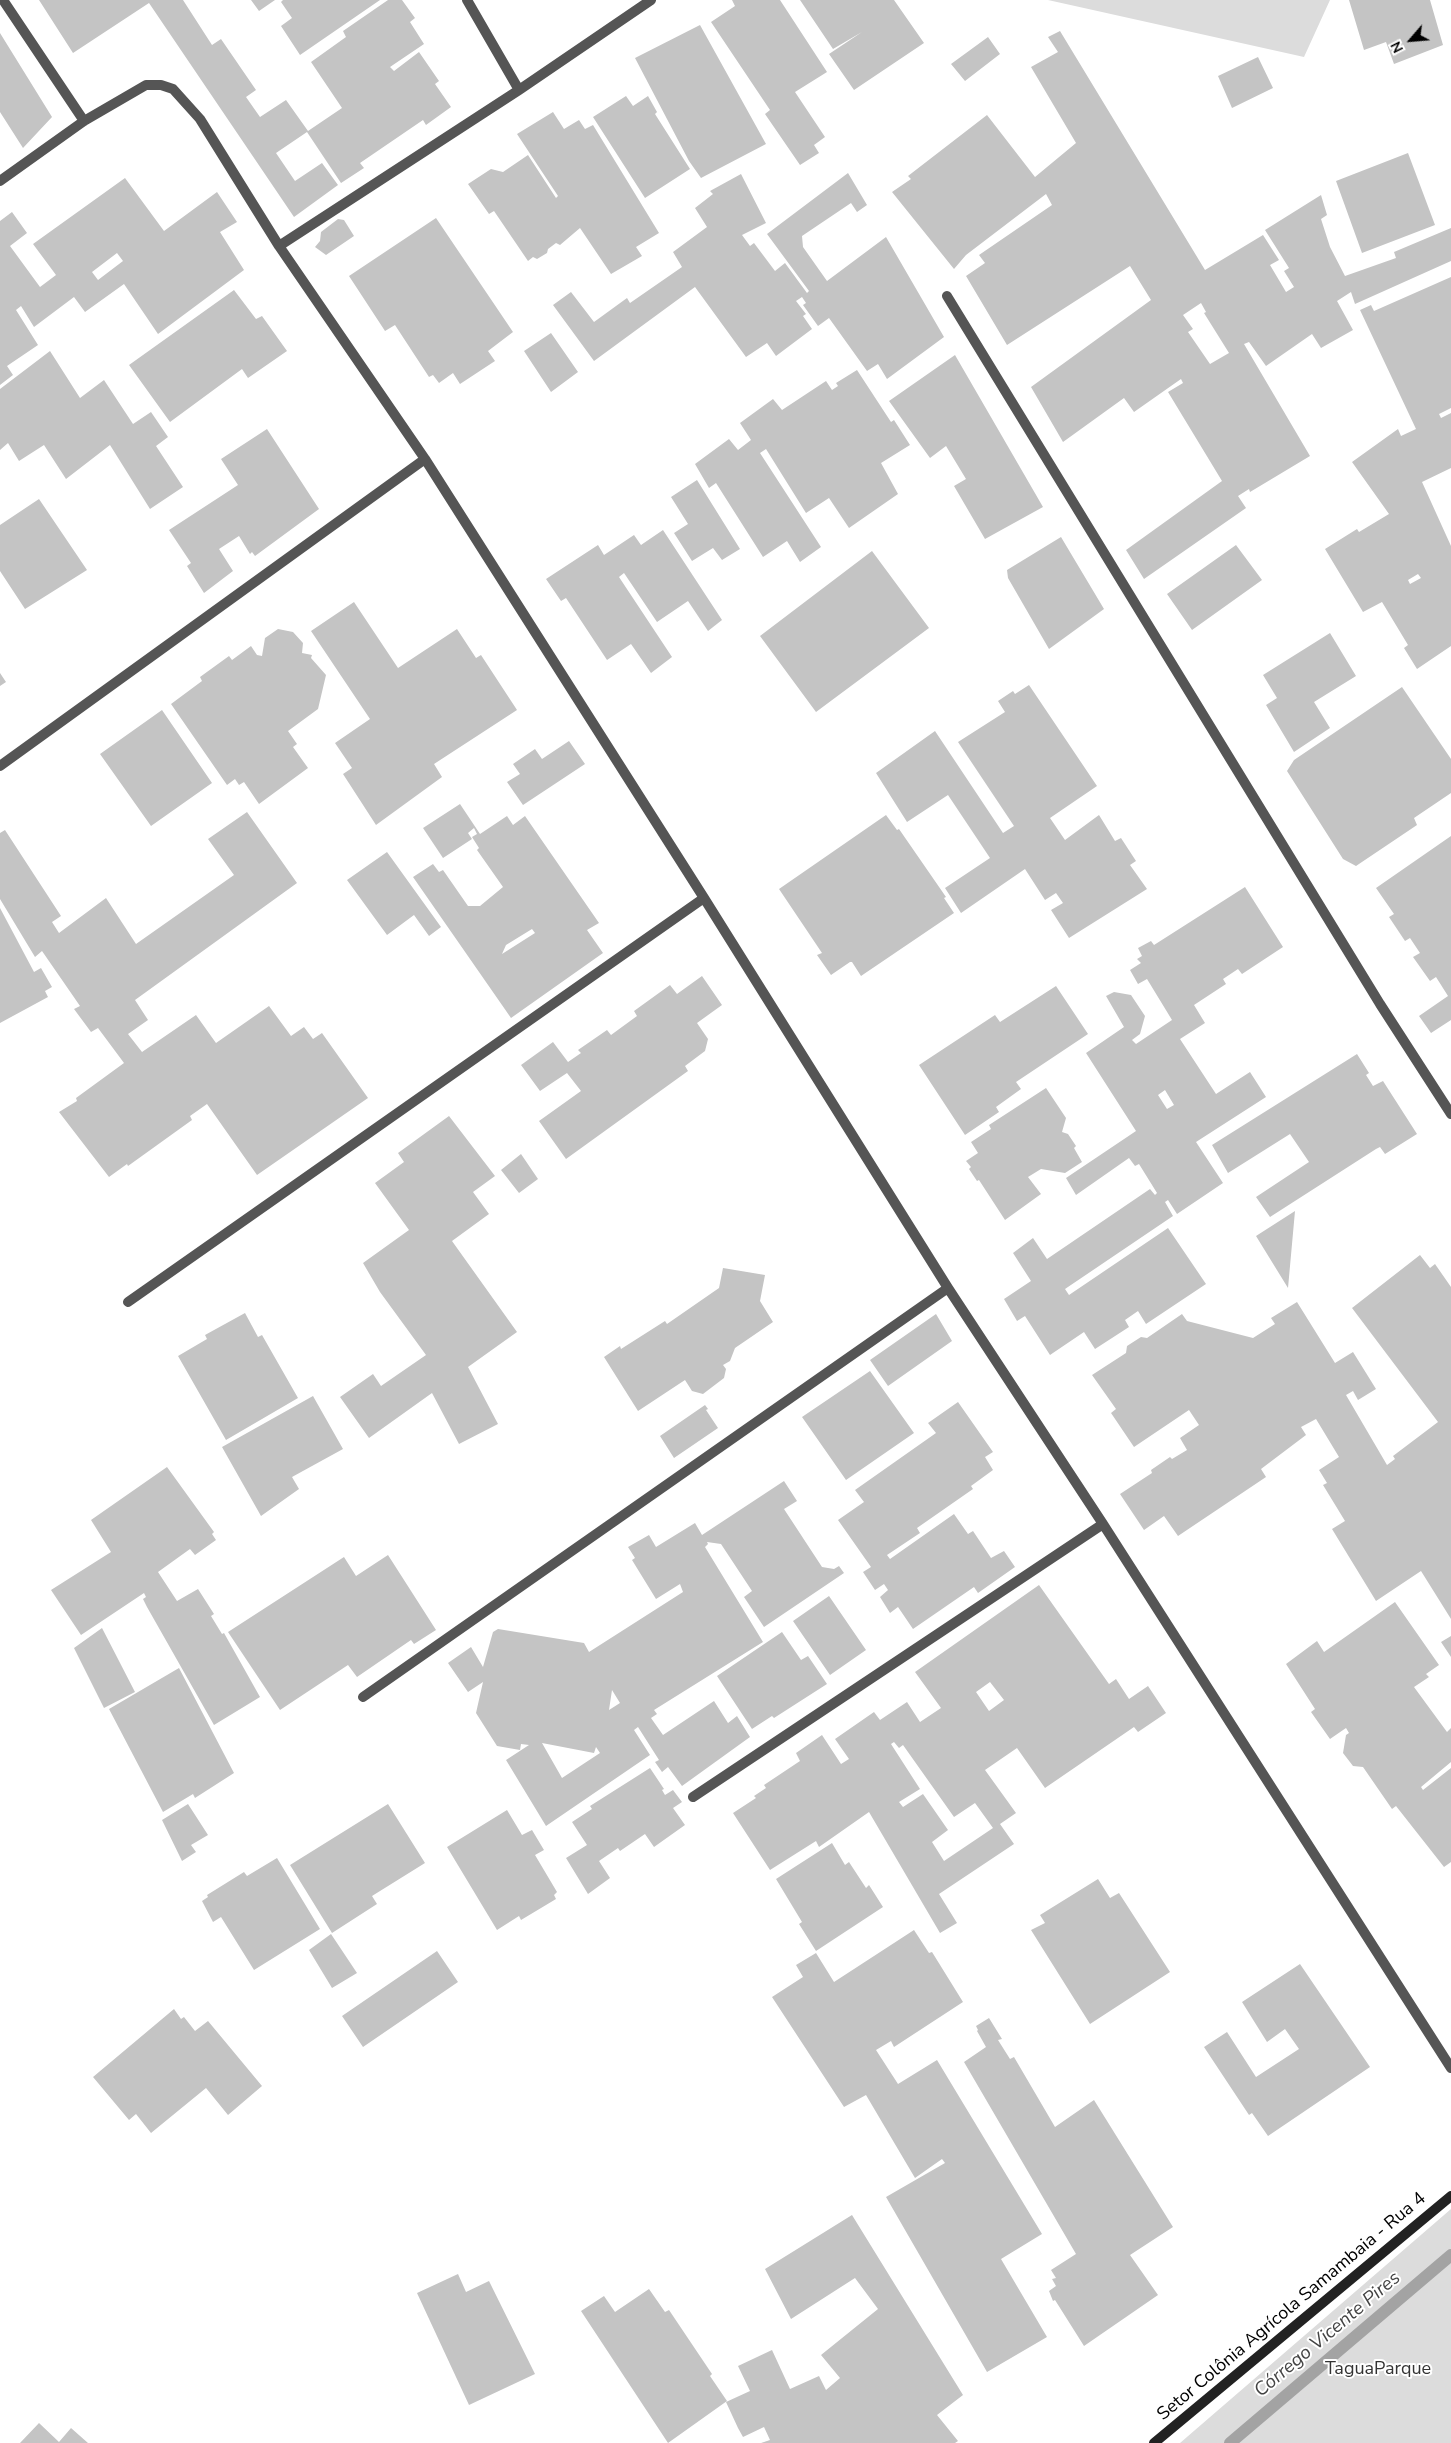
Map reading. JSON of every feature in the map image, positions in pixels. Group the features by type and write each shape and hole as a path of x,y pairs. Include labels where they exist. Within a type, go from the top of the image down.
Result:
{"street":[{"path":"3,0 84,122"},
{"path":"467,0 519,90"},
{"path":"279,246 519,90 651,0"},
{"path":"0,181 84,122 146,85 161,85 173,89 200,119 279,246 425,459 704,898 948,1288 1103,1524 1451,2068"},
{"path":"947,296 1380,1004 1451,1114"},
{"path":"0,766 425,459"},
{"path":"128,1302 704,898"},
{"path":"363,1696 948,1288"},
{"path":"693,1797 1103,1524"},
{"name":"Setor Colônia Agrícola Samambaia - Rua 4","path":"1154,2443 1451,2196"}],"green space":[{"path":"1048,0 1330,0 1304,57"},
{"name":"TaguaParque","path":"1451,2209 1451,2443 1180,2443"}],"building":[{"path":"39,0 183,0 212,45 221,39 256,90 246,97 260,117 286,100 308,131 342,108 311,62 346,37 343,31 388,0 402,0 415,18 410,22 424,44 390,67 394,71 419,52 439,81 435,84 451,107 426,125 423,120 360,163 364,168 341,183 307,132 276,153 295,181 322,163 338,185 294,217 149,3 73,53"},
{"path":"251,0 275,0 259,11"},
{"path":"283,0 380,0 300,55 281,26 292,18 281,2"},
{"path":"732,0 780,0 827,72 795,92 825,137 814,145 819,153 800,165 765,114 770,110 711,22 735,6"},
{"path":"800,0 894,0 924,43 854,90 829,54 862,32 833,49"},
{"path":"1349,0 1430,0 1443,45 1394,64 1386,42 1364,50"},
{"path":"700,25 766,144 701,178 689,161 635,58"},
{"path":"1060,31 1205,270 1263,235 1279,260 1270,265 1286,292 1294,287 1284,271 1289,268 1265,230 1321,195 1327,215 1321,219 1330,247 1345,276 1396,258 1394,252 1451,228 1451,261 1355,304 1351,292 1337,301 1353,330 1321,348 1312,334 1266,366 1249,342 1244,344 1310,456 1250,492 1249,489 1238,496 1246,508 1144,579 1126,550 1222,481 1168,392 1183,383 1181,379 1134,412 1124,398 1063,442 1031,387 1151,300 1130,266 1007,345 966,276 985,263 979,255 1052,205 1046,194 966,255 954,269 892,192 911,179 908,176 987,115 1035,177 1076,143 1031,67 1058,52 1048,37","holes":["1201,303 1206,312 1204,313 1229,353 1210,364 1188,332 1193,329 1183,315"]},
{"path":"0,33 52,117 23,148 0,112"},
{"path":"988,37 1000,54 965,81 951,64"},
{"path":"1258,57 1273,88 1232,108 1218,76"},
{"path":"626,96 633,106 648,96 657,112 655,114 690,169 645,198 593,117"},
{"path":"553,112 564,129 579,120 585,129 593,125 659,233 636,247 642,256 611,274 580,228 560,245 556,243 548,249 547,253 537,259 533,257 528,261 494,211 489,214 468,184 491,169 503,172 528,155 556,198 558,196 517,134"},
{"path":"1408,153 1435,225 1362,253 1336,181"},
{"path":"848,173 867,205 857,212 851,203 802,236 803,247 827,281 886,237 944,337 887,379 878,364 867,371 829,318 818,326 803,305 806,303 802,297 796,301 806,314 803,316 812,329 776,356 767,343 746,357 695,287 594,361 553,305 571,292 594,322 627,298 630,303 682,267 673,252 707,227 695,208 713,194 710,191 741,174 766,223 742,235 750,246 754,243 775,271 785,263 807,293 809,291 767,234"},
{"path":"125,178 164,231 217,192 237,222 220,232 244,270 158,334 124,284 85,312 74,297 34,327 21,306 16,310 38,345 7,366 13,375 0,385 0,221 12,212 27,233 10,246 40,287 56,275 33,244","holes":["117,253 123,261 98,280 92,272"]},
{"path":"436,218 513,332 488,351 495,361 460,384 453,373 439,383 433,375 429,377 395,325 385,331 349,276"},
{"path":"338,219 344,220 354,236 326,255 315,247 320,241 321,232"},
{"path":"1451,277 1451,408 1439,414 1441,418 1451,413 1451,468 1422,482 1451,546 1451,646 1417,669 1404,648 1408,645 1382,602 1363,612 1325,549 1357,529 1359,532 1389,514 1352,462 1398,429 1401,436 1416,429 1360,310 1371,305 1374,311","holes":["1418,574 1421,578 1410,584 1408,580"]},
{"path":"234,290 256,319 262,316 287,351 248,378 242,369 170,422 129,365"},
{"path":"551,333 578,372 551,392 524,351"},
{"path":"50,351 80,398 104,380 133,424 151,412 168,437 156,446 183,487 150,509 110,445 66,479 44,445 19,461 8,443 0,450 0,389"},
{"path":"955,355 1043,507 985,539 954,486 966,479 946,446 930,458 889,401"},
{"path":"857,370 891,422 894,420 910,445 881,463 898,494 849,528 829,498 806,513 766,449 760,453 821,547 800,562 787,541 763,557 716,483 709,488 695,464 729,439 738,450 751,440 740,423 773,399 782,410 826,381 832,390 838,386 836,383"},
{"path":"267,429 319,509 255,556 252,552 250,554 239,536 219,549 233,571 204,593 187,566 191,563 169,530 238,485 221,459"},
{"path":"697,480 740,549 722,560 713,548 692,561 674,533 688,524 671,497"},
{"path":"39,499 87,570 25,609 0,571 0,525"},
{"path":"663,530 722,620 708,631 688,601 657,622 624,573 619,577 672,657 651,673 631,644 607,660 566,598 561,601 546,579 598,545 604,555 634,535 641,545"},
{"path":"1061,537 1104,609 1049,649 1008,578 1007,570"},
{"path":"1236,545 1262,580 1192,630 1167,594"},
{"path":"872,551 929,628 816,712 760,636"},
{"path":"354,602 398,668 457,629 476,658 481,655 517,710 434,764 442,777 376,825 343,774 352,768 335,743 370,719 311,631"},
{"path":"278,629 293,632 303,643 302,653 312,655 311,658 326,675 318,709 288,731 297,744 293,747 308,768 259,804 244,782 239,785 235,779 227,785 171,704 202,681 200,677 229,656 232,660 251,646 257,655 262,656 265,638"},
{"path":"1330,633 1356,676 1314,702 1330,728 1294,752 1266,705 1277,698 1263,675"},
{"path":"0,673 6,682 0,686"},
{"path":"1029,685 1097,786 1050,818 1065,840 1099,815 1115,841 1121,838 1136,861 1130,865 1147,889 1069,938 1051,910 1063,903 1056,893 1045,900 1025,869 961,913 945,888 990,858 948,795 907,822 876,773 935,731 1003,833 1014,826 958,742 1005,712 998,701 1013,691 1015,694"},
{"path":"1402,687 1451,759 1451,793 1414,818 1417,825 1356,866 1343,859 1287,771 1294,760"},
{"path":"162,710 212,783 151,826 100,754"},
{"path":"569,741 585,764 523,805 507,782 520,774 513,764 535,749 542,759"},
{"path":"460,804 480,834 507,816 513,825 525,816 599,923 587,930 603,953 511,1018 413,877 433,864 439,872 443,870 468,906 480,906 503,887 477,850 479,848 472,837 477,834 474,828 468,833 472,839 443,858 423,828","holes":["532,929 535,933 502,954 506,945"]},
{"path":"247,812 297,883 135,1000 148,1020 128,1034 142,1052 196,1015 216,1043 269,1006 291,1036 304,1027 313,1039 322,1033 368,1098 257,1175 207,1104 190,1116 192,1120 128,1166 127,1164 109,1177 59,1112 77,1101 76,1098 124,1063 98,1028 91,1032 74,1009 80,1006 42,951 35,957 0,899 0,833 5,830 61,916 52,922 59,933 106,898 136,944 234,875 208,839"},
{"path":"886,815 897,830 899,829 946,897 944,898 954,913 861,976 852,962 831,975 817,955 822,953 779,889"},
{"path":"1451,836 1451,1020 1431,1033 1419,1016 1448,996 1436,977 1430,981 1413,957 1420,953 1410,938 1405,941 1389,917 1394,914 1376,888"},
{"path":"387,852 441,927 429,936 414,915 387,935 347,880"},
{"path":"1245,887 1283,947 1242,974 1238,969 1223,979 1226,984 1194,1005 1205,1023 1180,1039 1216,1094 1250,1072 1266,1097 1196,1142 1223,1183 1177,1214 1168,1200 1165,1202 1173,1216 1065,1289 1069,1295 1168,1228 1206,1284 1146,1324 1138,1311 1125,1320 1129,1327 1095,1349 1084,1332 1050,1355 1025,1316 1017,1321 1004,1299 1031,1281 1013,1253 1033,1238 1047,1259 1150,1189 1155,1195 1157,1193 1139,1164 1135,1166 1129,1158 1076,1195 1066,1178 1136,1131 1086,1053 1124,1027 1106,996 1114,992 1131,995 1145,1016 1140,1034 1132,1040 1136,1044 1172,1020 1147,979 1138,984 1130,970 1141,963 1137,959 1142,956 1138,948 1151,941 1154,945","holes":["1165,1090 1174,1105 1167,1109 1158,1095"]},
{"path":"0,908 34,972 41,968 52,987 45,991 48,997 0,1023"},
{"path":"702,976 722,1005 697,1023 708,1039 705,1051 685,1066 688,1071 566,1159 539,1121 581,1091 567,1073 540,1091 521,1065 553,1042 568,1062 581,1053 578,1050 607,1030 611,1035 637,1016 634,1011 670,985 677,994"},
{"path":"1056,986 1088,1034 1016,1082 1021,1089 996,1107 999,1112 965,1135 919,1065 995,1015 1000,1022"},
{"path":"1357,1054 1369,1073 1366,1075 1373,1086 1383,1081 1417,1134 1385,1154 1380,1147 1376,1149 1270,1217 1256,1197 1309,1162 1290,1134 1228,1173 1212,1145"},
{"path":"1046,1088 1066,1118 1062,1132 1068,1134 1076,1146 1074,1148 1082,1162 1065,1173 1041,1169 1028,1177 1041,1194 1005,1220 979,1180 977,1181 969,1169 971,1167 966,1161 978,1153 971,1142 991,1129 989,1125"},
{"path":"449,1116 495,1176 473,1192 489,1214 452,1241 517,1332 468,1367 498,1424 459,1444 432,1393 369,1438 340,1397 373,1374 381,1386 426,1355 380,1292 363,1263 409,1230 375,1183 404,1162 398,1153"},
{"path":"521,1154 538,1179 519,1193 501,1170"},
{"path":"1295,1211 1288,1288 1256,1236"},
{"path":"1420,1255 1430,1268 1435,1264 1451,1287 1451,1619 1421,1571 1376,1601 1332,1529 1345,1521 1323,1485 1327,1483 1319,1470 1339,1457 1316,1419 1301,1427 1306,1435 1261,1469 1266,1477 1178,1536 1164,1516 1144,1530 1120,1494 1152,1473 1151,1470 1170,1457 1172,1459 1187,1450 1180,1438 1199,1425 1189,1410 1134,1447 1111,1413 1116,1409 1092,1375 1126,1353 1127,1346 1141,1337 1147,1338 1182,1314 1187,1321 1253,1338 1275,1324 1271,1318 1297,1302 1335,1363 1353,1352 1376,1389 1358,1400 1353,1391 1346,1395 1387,1465 1395,1459 1393,1456 1438,1422 1352,1308"},
{"path":"723,1268 765,1275 760,1301 773,1322 735,1348 730,1361 723,1365 726,1369 724,1378 703,1394 692,1391 685,1380 638,1411 604,1357 620,1346 621,1349 665,1321 667,1324 719,1288"},
{"path":"245,1313 258,1337 262,1335 298,1398 226,1440 178,1356 207,1339 205,1335"},
{"path":"936,1314 952,1341 888,1386 870,1360"},
{"path":"870,1371 914,1433 846,1480 802,1417"},
{"path":"313,1396 343,1449 292,1477 299,1489 261,1516 222,1447"},
{"path":"958,1402 993,1452 985,1457 993,1470 971,1486 973,1489 917,1528 920,1533 887,1555 890,1559 954,1514 968,1534 973,1531 991,1558 1004,1551 1015,1567 978,1593 974,1587 913,1629 898,1607 890,1613 880,1597 888,1590 884,1584 875,1590 863,1572 871,1567 838,1520 864,1502 855,1490 936,1433 928,1423"},
{"path":"705,1405 708,1409 706,1410 718,1428 674,1458 660,1436"},
{"path":"167,1467 214,1532 212,1534 216,1540 195,1555 190,1549 158,1572 177,1601 198,1589 214,1614 211,1616 222,1634 224,1633 260,1697 214,1725 147,1607 143,1599 146,1597 144,1593 81,1635 51,1590 111,1552 91,1520"},
{"path":"784,1481 797,1501 784,1509 822,1567 834,1569 839,1566 844,1573 764,1627 744,1597 752,1591 721,1544 707,1542 708,1544 705,1547 763,1642 654,1710 657,1714 651,1718 663,1735 714,1701 728,1723 737,1716 750,1737 682,1786 668,1767 662,1772 655,1762 659,1760 638,1727 634,1730 650,1755 546,1826 506,1760 529,1745 521,1744 520,1750 497,1746 476,1713 483,1682 468,1692 448,1663 471,1647 483,1667 493,1632 498,1629 584,1643 589,1652 683,1592 680,1584 656,1599 632,1560 635,1558 628,1547 649,1535 656,1547 695,1523 702,1535","holes":["612,1690 620,1703 609,1710","542,1743 594,1753 596,1747 600,1753 562,1778"]},
{"path":"388,1555 436,1630 414,1644 411,1640 357,1677 348,1665 280,1710 228,1632 344,1557 356,1576"},
{"path":"1039,1585 1109,1684 1116,1679 1129,1699 1148,1686 1166,1713 1138,1732 1134,1727 1045,1788 1017,1748 985,1770 1016,1813 1000,1824 1014,1844 939,1894 957,1923 940,1933 869,1812 819,1847 816,1841 770,1870 733,1813 756,1798 754,1796 766,1788 764,1785 800,1761 796,1753 822,1735 841,1764 849,1759 835,1739 874,1712 880,1720 907,1702 920,1722 941,1708 915,1672","holes":["990,1682 1004,1700 989,1711 976,1692","894,1742 899,1748 903,1745 954,1817 975,1803 993,1828 944,1861 932,1842 948,1830 923,1794 903,1807 899,1802 920,1789 891,1744"]},
{"path":"829,1596 866,1650 830,1675 793,1621"},
{"path":"1395,1602 1439,1665 1426,1674 1429,1677 1414,1687 1447,1732 1451,1728 1451,1762 1421,1787 1423,1790 1451,1768 1451,1862 1444,1867 1396,1806 1392,1809 1363,1767 1353,1766 1343,1753 1346,1735 1349,1733 1346,1728 1330,1739 1311,1712 1315,1709 1286,1664 1317,1641 1324,1652"},
{"path":"102,1628 135,1692 104,1708 74,1648"},
{"path":"782,1632 801,1660 808,1656 827,1684 774,1718 772,1716 752,1729 717,1676"},
{"path":"1451,1636 1451,1657 1441,1642"},
{"path":"179,1668 234,1773 195,1798 193,1794 163,1812 109,1709"},
{"path":"650,1768 664,1789 662,1790 665,1795 673,1790 682,1802 673,1808 685,1825 654,1847 645,1834 620,1851 618,1848 599,1861 610,1878 588,1894 566,1858 587,1845 572,1822 592,1809 590,1806"},
{"path":"188,1804 208,1835 191,1845 196,1852 182,1861 162,1820"},
{"path":"388,1804 425,1863 372,1896 377,1904 332,1933 290,1865"},
{"path":"507,1810 522,1835 532,1830 544,1850 535,1855 557,1892 554,1895 556,1899 521,1920 519,1916 497,1930 447,1847"},
{"path":"832,1843 845,1865 849,1862 866,1888 869,1885 883,1907 816,1951 799,1924 802,1922 776,1879"},
{"path":"277,1858 320,1929 254,1970 221,1917 213,1922 202,1901 208,1897 207,1895 244,1872 247,1876"},
{"path":"1098,1879 1110,1898 1119,1893 1170,1972 1090,2024 1031,1930 1045,1923 1040,1915"},
{"path":"914,1930 929,1953 932,1952 963,2002 894,2047 891,2041 876,2050 898,2084 937,2060 1042,2234 1001,2259 1047,2337 987,2372 886,2197 945,2163 942,2159 915,2178 866,2095 844,2107 772,1997 803,1977 796,1965 816,1953 834,1982"},
{"path":"331,1934 357,1973 332,1988 309,1950"},
{"path":"437,1951 458,1982 363,2047 342,2016"},
{"path":"1300,1964 1370,2067 1268,2136 1252,2113 1249,2115 1204,2047 1227,2032 1256,2077 1299,2049 1285,2029 1267,2042 1242,2002"},
{"path":"174,2009 181,2019 184,2017 195,2031 208,2021 262,2086 228,2115 206,2088 151,2133 136,2114 129,2120 93,2077"},
{"path":"989,2018 1002,2039 998,2040 1010,2059 1014,2057 1055,2127 1094,2100 1173,2227 1130,2255 1158,2295 1084,2346 1055,2300 1053,2301 1049,2291 1056,2286 1052,2279 1056,2278 1051,2270 1076,2254 964,2062 986,2047 976,2026"},
{"path":"852,2215 963,2395 937,2415 958,2441 955,2443 761,2443 770,2440 764,2427 743,2437 726,2402 750,2391 738,2366 772,2350 790,2389 819,2376 826,2390 840,2378 821,2355 878,2309 855,2278 791,2319 765,2269"},
{"path":"458,2274 466,2292 489,2281 535,2374 469,2405 417,2293"},
{"path":"649,2289 665,2312 669,2310 712,2374 710,2376 727,2401 668,2443 581,2311 604,2296 615,2312"},
{"path":"39,2423 59,2442 71,2428 88,2443 20,2443"}],"waterway":[{"name":"Córrego Vicente Pires","path":"1230,2443 1451,2255"}]}
